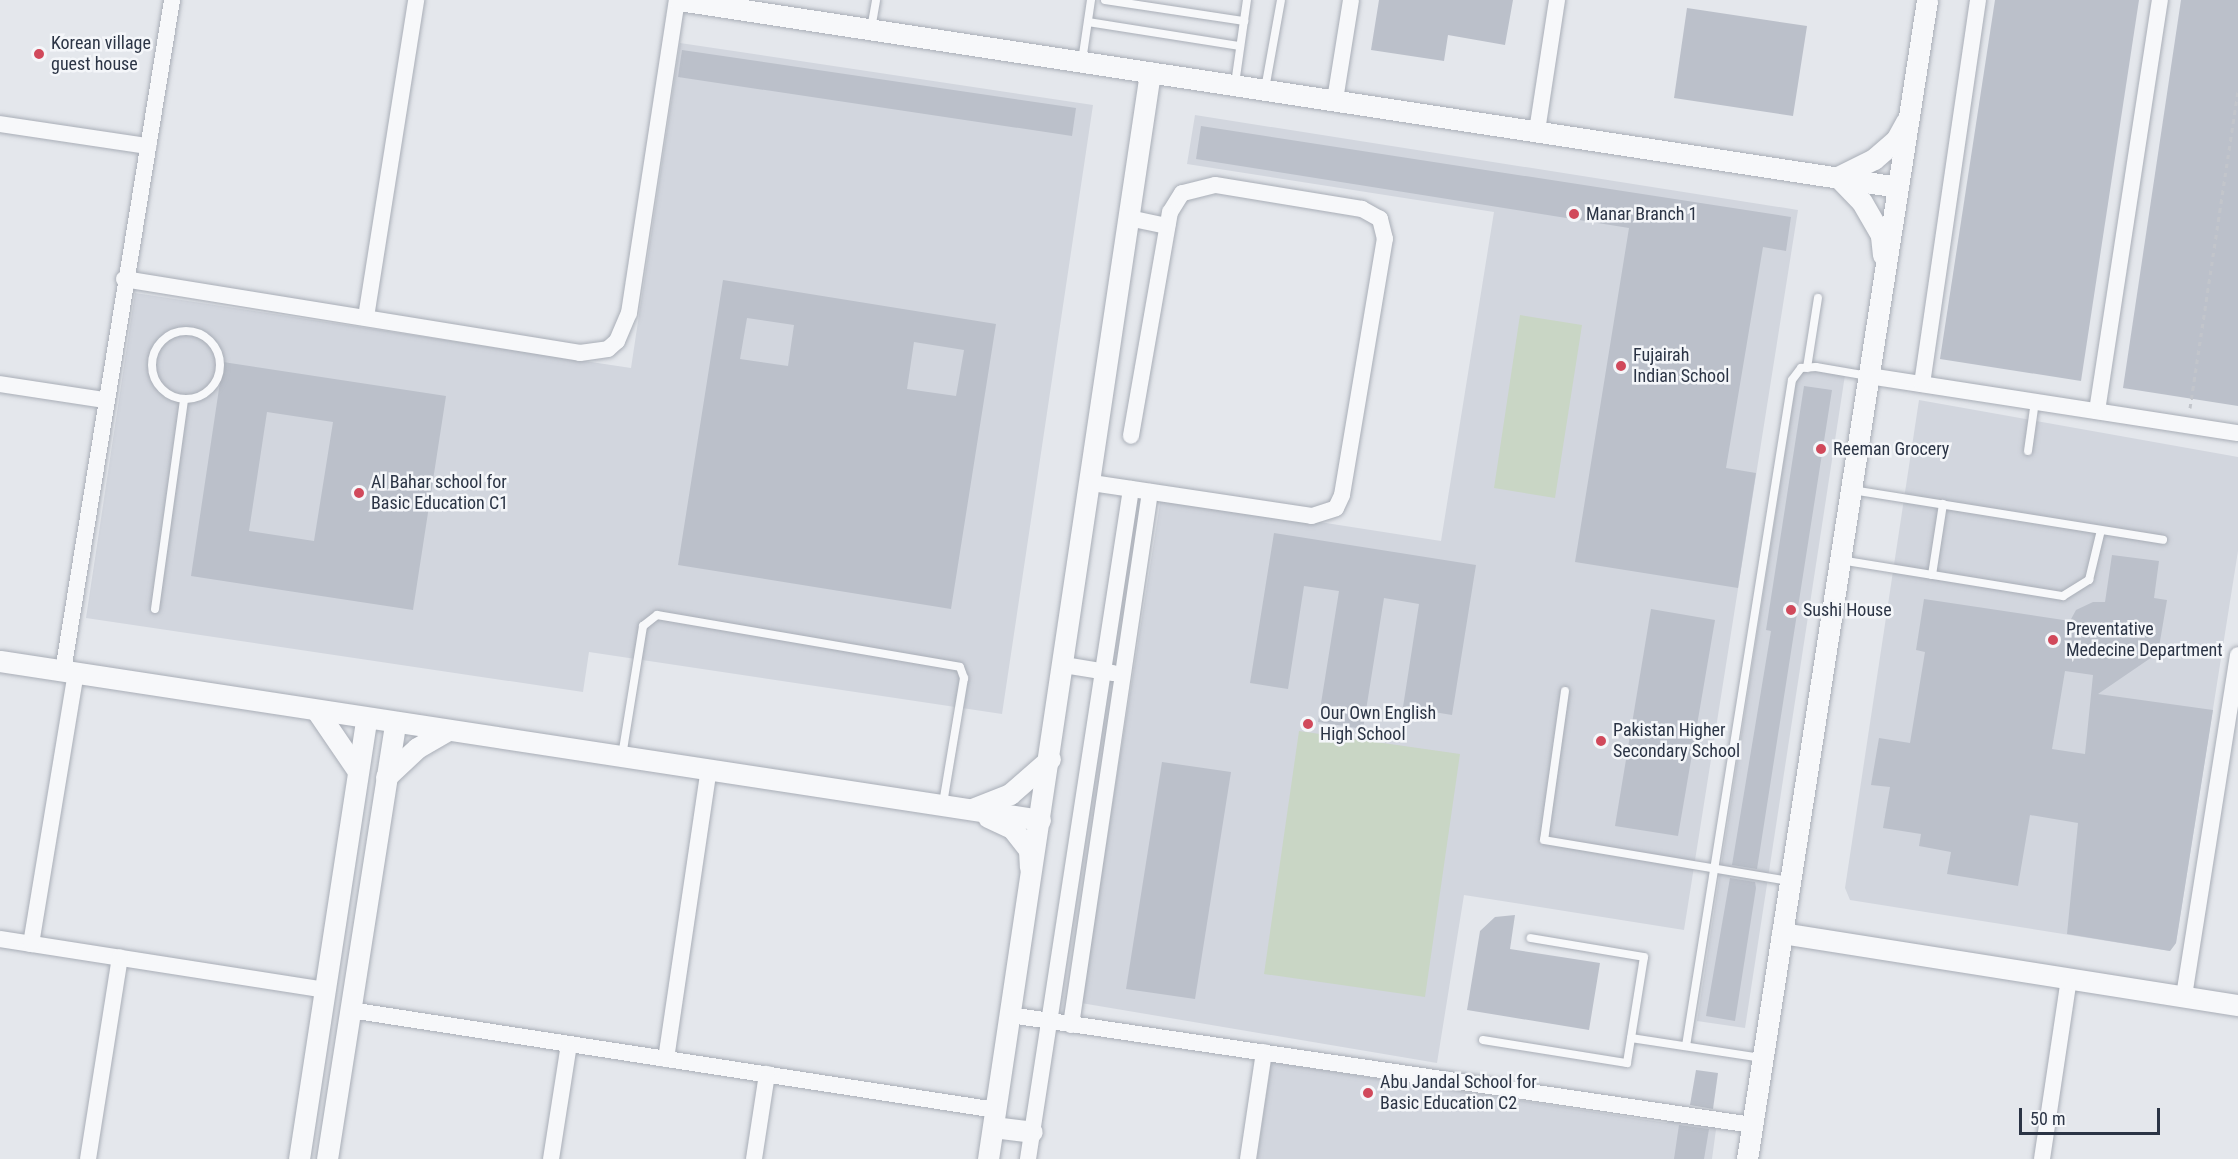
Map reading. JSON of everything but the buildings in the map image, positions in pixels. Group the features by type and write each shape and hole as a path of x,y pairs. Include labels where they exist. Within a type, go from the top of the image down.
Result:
{"street":[{"path":"31,944 70,672 104,400 172,0"},
{"path":"366,317 416,0"},
{"path":"124,279 580,352 602,352 617,341 629,313 678,0 1898,186"},
{"path":"1335,100 1351,0"},
{"path":"1537,131 1557,0"},
{"path":"1748,1159 1927,0"},
{"path":"1922,384 1978,0"},
{"path":"2097,411 2160,0"},
{"path":"988,1159 1092,483 1150,72"},
{"path":"1838,177 1874,159 1896,140 1909,116"},
{"path":"0,124 148,146"},
{"path":"1838,177 1861,201 1881,236 1885,270"},
{"path":"1092,483 1312,516 1336,508 1342,495 1385,239 1380,219 1369,211 1215,185 1182,193 1170,212 1167,226 1131,436"},
{"path":"1129,218 1167,226"},
{"path":"1869,376 2238,433"},
{"path":"0,384 104,400"},
{"path":"1028,1159 1131,489"},
{"path":"1071,1025 1150,492"},
{"path":"2184,996 2238,655"},
{"path":"0,661 366,719 1040,820"},
{"path":"1064,666 1123,674"},
{"path":"317,711 358,771"},
{"path":"298,1159 366,719"},
{"path":"327,1159 395,723"},
{"path":"386,777 417,748 448,730"},
{"path":"971,809 1010,794 1050,759"},
{"path":"666,1059 709,769"},
{"path":"971,809 1012,828 1029,850 1031,879"},
{"path":"1782,933 2238,1005"},
{"path":"0,939 325,990"},
{"path":"88,1159 120,958"},
{"path":"2042,1159 2069,978"},
{"path":"350,1010 767,1074 995,1118 1032,1132"},
{"path":"1010,1016 1752,1125"},
{"path":"551,1159 569,1044"},
{"path":"1248,1159 1264,1053"},
{"path":"754,1159 767,1074"}],"lane":[{"path":"872,30 876,0"},
{"path":"1082,61 1091,0"},
{"path":"1105,0 1244,21"},
{"path":"1234,85 1247,0"},
{"path":"1265,89 1281,0"},
{"path":"1088,22 1240,46"},
{"path":"1686,1046 1792,380 1807,368 1818,298"},
{"path":"195,332 215,346 220,370 208,392 184,399 162,389 154,378 153,360 160,343 170,335 195,332"},
{"path":"1807,368 1869,376"},
{"path":"155,609 184,399"},
{"path":"2028,451 2035,401"},
{"path":"1851,490 2163,540"},
{"path":"1932,575 1943,504"},
{"path":"1840,560 2063,596 2089,580 2101,530"},
{"path":"622,756 643,626 657,615 960,667 963,678 943,805"},
{"path":"1565,691 1544,840 1790,881"},
{"path":"1483,1040 1627,1063 1644,957 1531,938"},
{"path":"1631,1038 1762,1058"}],"path":[{"path":"2188,425 2238,90"}],"shaded area":[{"path":"680,43 1093,105 1002,714 589,652 583,692 86,618 135,293 631,368"},
{"path":"1195,115 1798,210 1684,930 1464,895 1437,1063 1081,1003 1161,497 1441,541 1494,212 1187,164"},
{"path":"1798,369 1845,375 1745,1028 1697,1021"},
{"name":"Preventative Medecine Department","path":"1919,400 2238,457 2238,551 2176,943 2170,951 1850,900 1845,888"},
{"name":"Abu Jandal School for Basic Education C2","path":"1271,1062 1667,1123 1670,1115 1717,1122 1712,1159 1257,1159"}],"green space":[{"path":"1520,315 1582,325 1555,498 1494,488"},
{"path":"1299,731 1460,754 1425,997 1264,974"}],"place":[{"name":"Korean village guest house","path":"39,54"},
{"name":"Manar Branch 1","path":"1574,214"},
{"name":"Fujairah Indian School","path":"1621,366"},
{"name":"Reeman Grocery","path":"1821,449"},
{"name":"Al Bahar school for Basic Education C1","path":"359,493"},
{"name":"Sushi House","path":"1791,610"},
{"name":"Preventative Medecine Department","path":"2053,640"},
{"name":"Our Own English High School","path":"1308,724"},
{"name":"Pakistan Higher Secondary School","path":"1601,741"},
{"name":"Abu Jandal School for Basic Education C2","path":"1368,1093"}]}
